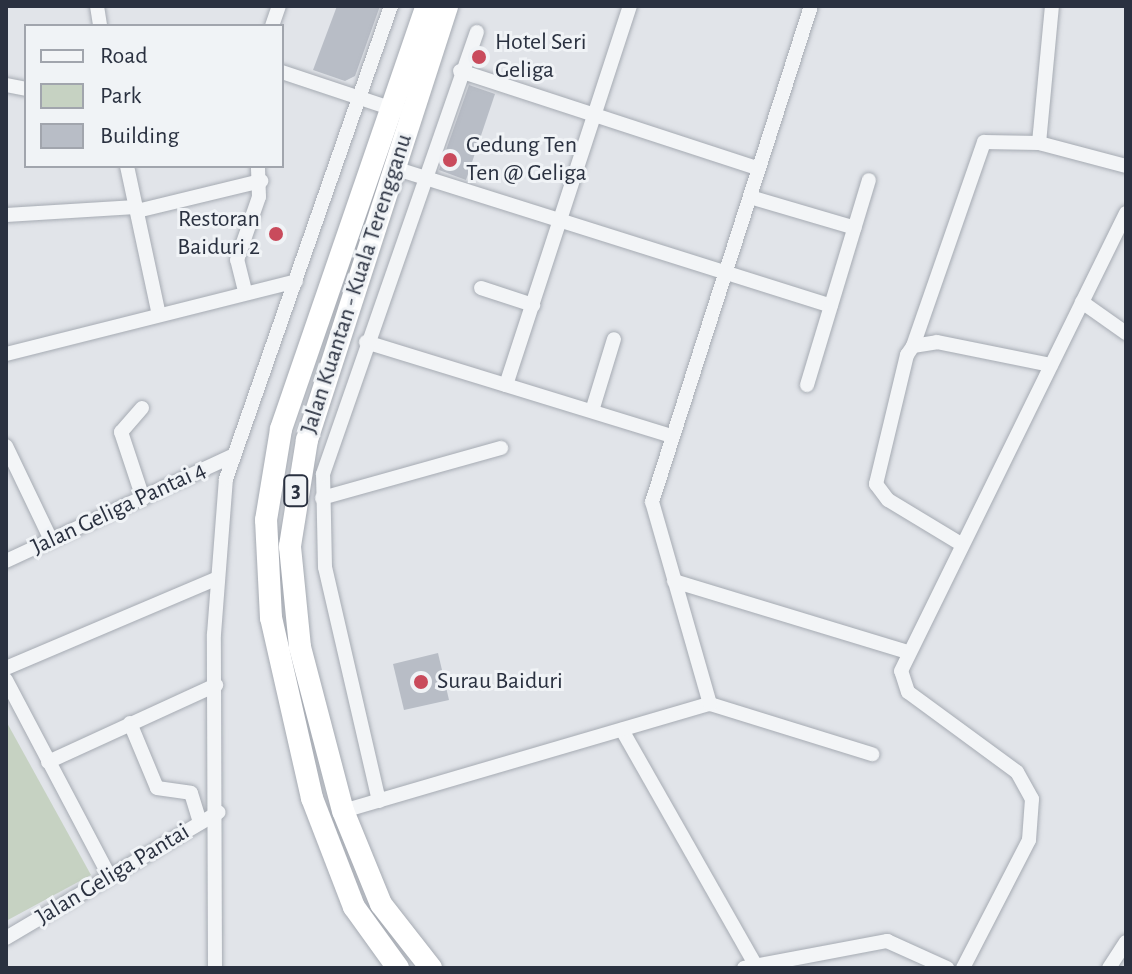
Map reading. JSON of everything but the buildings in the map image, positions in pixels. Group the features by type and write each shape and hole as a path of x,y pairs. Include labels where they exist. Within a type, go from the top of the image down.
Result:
{"highway":[{"name":"Jalan Kuantan - Kuala Terengganu","path":"427,6 402,112 394,168 307,440 290,546 300,647 343,811 381,904 431,968"},
{"name":"Jalan Kuantan - Kuala Terengganu","path":"398,968 354,907 312,798 271,618 266,540 281,429 402,112 447,6"}],"street":[{"path":"215,968 219,812 216,579 232,456 391,6"},
{"path":"506,385 630,6"},
{"path":"710,704 652,502 671,436 730,273 756,168 811,6"},
{"path":"1039,143 1052,6"},
{"path":"379,801 325,567 322,498 328,453 460,71 477,32"},
{"path":"460,71 756,168"},
{"path":"284,73 402,112"},
{"path":"958,551 888,500 876,484 913,346 980,148 993,139 1039,143 1126,166"},
{"path":"127,168 158,311"},
{"path":"394,168 831,306"},
{"path":"245,291 237,260 260,174"},
{"path":"6,215 136,209 260,174"},
{"path":"807,385 869,180"},
{"path":"750,197 855,228"},
{"path":"963,968 1029,840 1032,799 1017,772 908,692 900,678 907,652 1124,222"},
{"path":"6,354 158,311 296,281"},
{"path":"481,288 533,305"},
{"path":"1082,302 1126,333"},
{"path":"592,411 614,339"},
{"path":"366,342 671,436"},
{"path":"913,346 937,342 1051,365"},
{"path":"142,408 127,420 121,440 143,498"},
{"path":"6,446 51,540"},
{"path":"322,498 501,448"},
{"name":"Jalan Geliga Pantai 4","path":"6,561 232,456"},
{"path":"6,668 216,579"},
{"path":"674,581 907,652"},
{"path":"6,680 109,875"},
{"path":"48,762 216,685"},
{"path":"343,811 710,704 872,754"},
{"path":"130,723 157,788 191,793 200,823"},
{"path":"622,730 750,967 887,941 947,968"},
{"name":"Jalan Geliga Pantai","path":"6,938 219,812"},
{"path":"1109,968 1125,944"}],"green space":[{"path":"6,721 91,875 6,921"}],"place":[{"name":"Hotel Seri Geliga","path":"479,57"},
{"name":"Gedung Ten Ten @ Geliga","path":"450,160"},
{"name":"Restoran Baiduri 2","path":"276,234"},
{"name":"Surau Baiduri","path":"421,682"}]}
